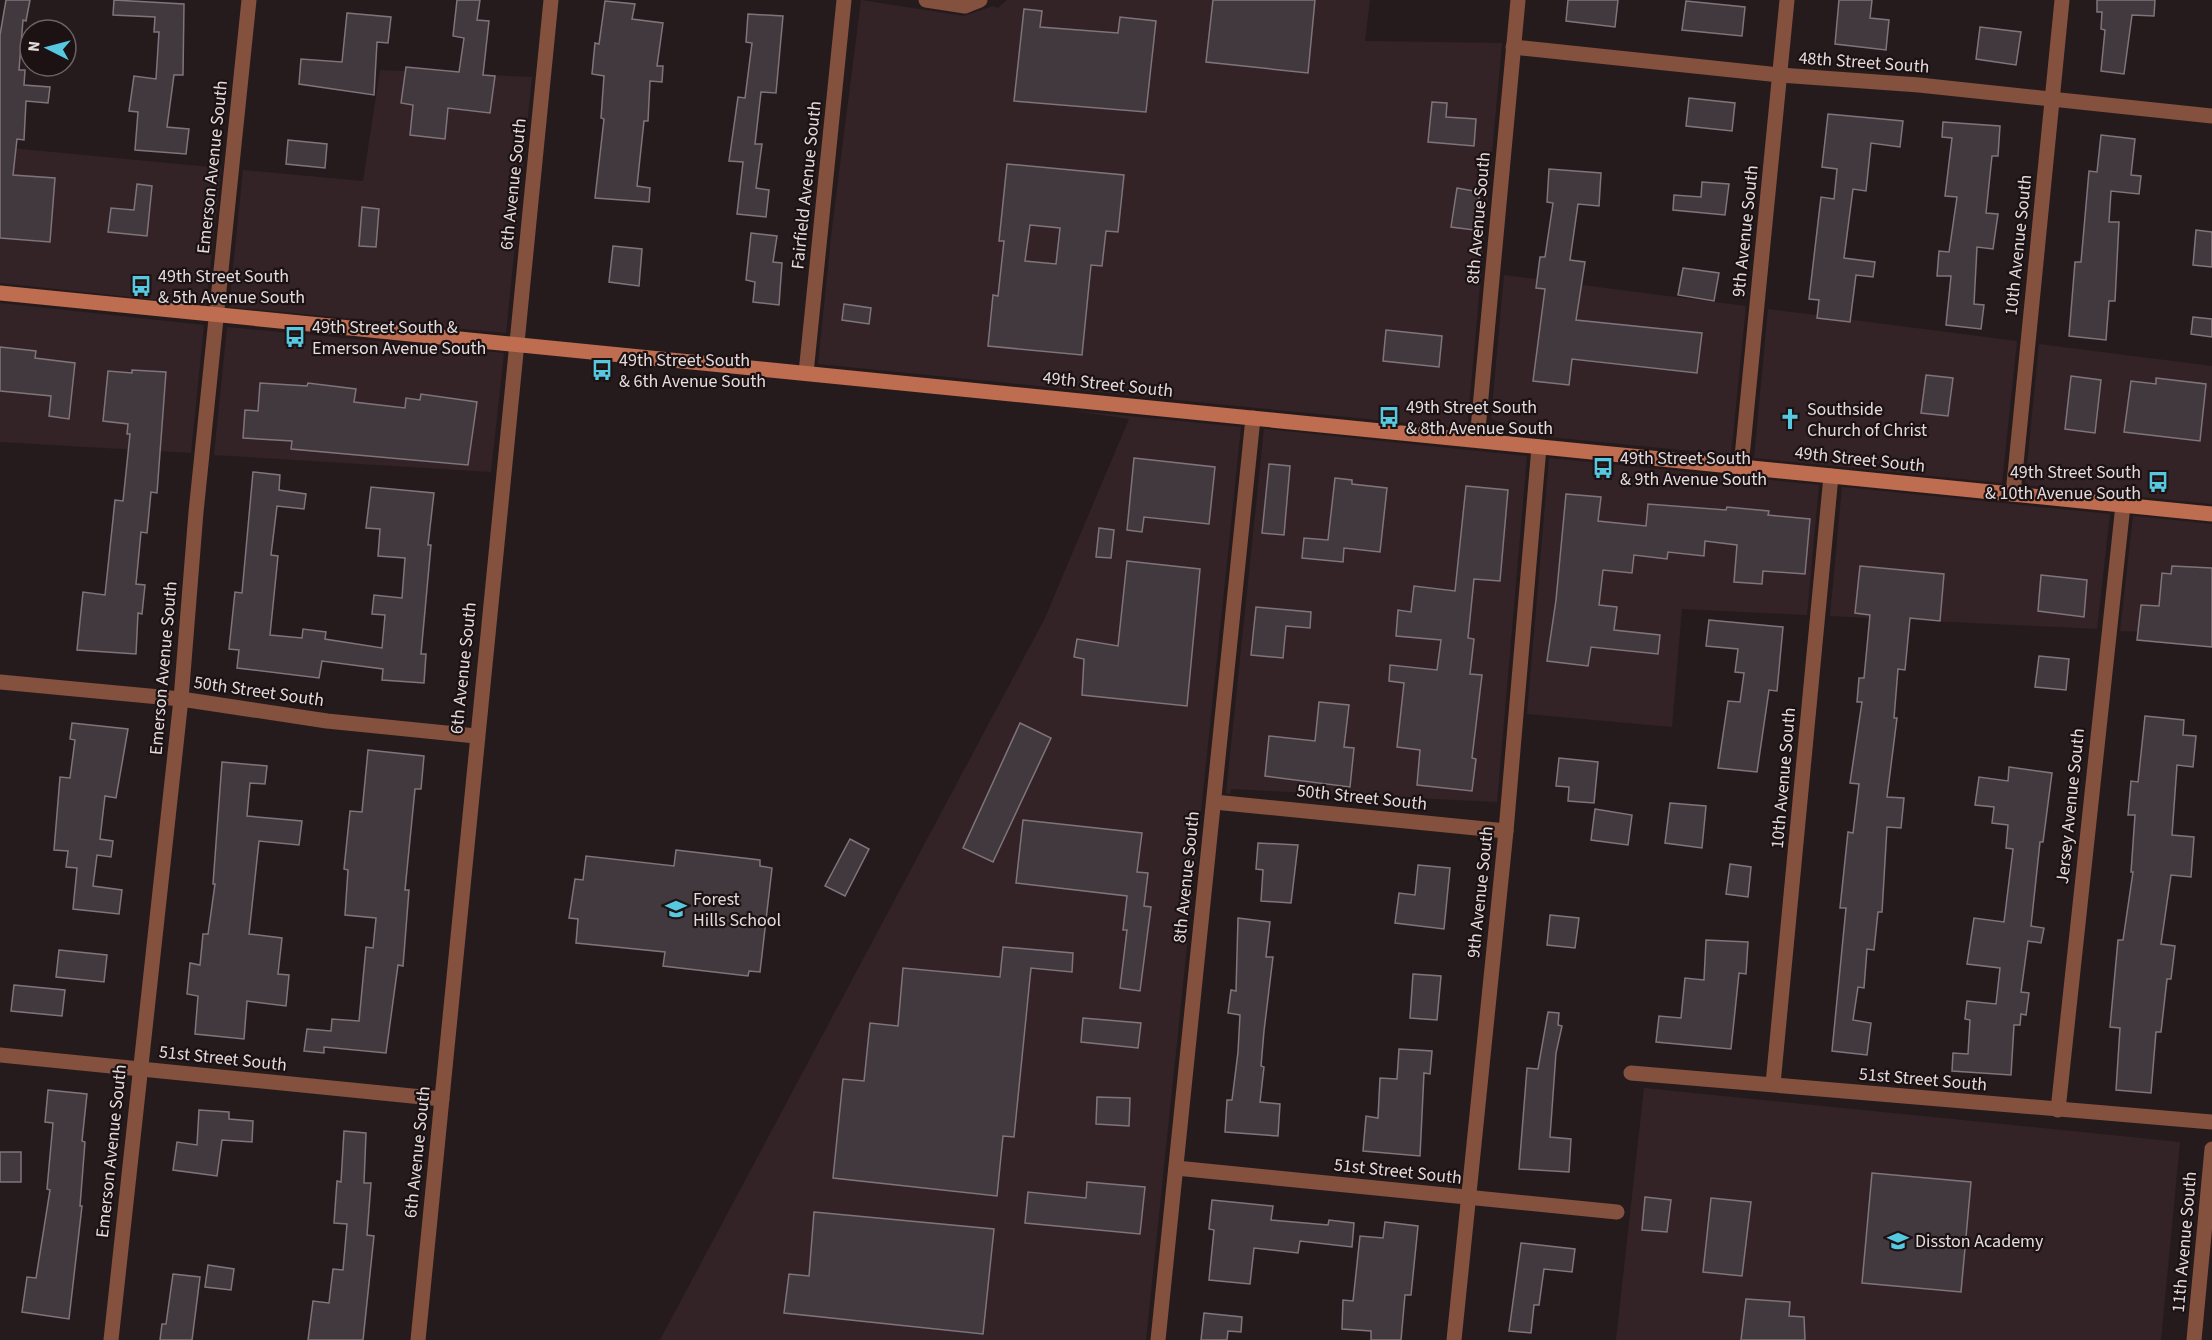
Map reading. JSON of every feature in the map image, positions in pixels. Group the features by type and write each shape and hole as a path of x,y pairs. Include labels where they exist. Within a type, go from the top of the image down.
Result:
{"main road":[{"name":"49th Street South","path":"0,293 2212,514"}],"street":[{"name":"Emerson Avenue South","path":"111,1340 180,699 249,0"},
{"name":"6th Avenue South","path":"417,1340 551,0"},
{"name":"Fairfield Avenue South","path":"806,373 844,0"},
{"path":"926,0 965,6 980,0"},
{"name":"8th Avenue South","path":"1477,441 1518,0"},
{"name":"9th Avenue South","path":"1741,467 1787,0"},
{"name":"10th Avenue South","path":"2013,494 2062,0"},
{"name":"48th Street South","path":"1513,47 1780,75 1919,85 2212,116"},
{"name":"8th Avenue South","path":"1158,1340 1253,418"},
{"name":"9th Avenue South","path":"1454,1340 1506,831 1539,447"},
{"name":"10th Avenue South","path":"1773,1084 1832,476"},
{"name":"Jersey Avenue South","path":"2058,1110 2123,505"},
{"name":"50th Street South","path":"0,682 180,699 327,721 476,736"},
{"name":"50th Street South","path":"1214,802 1506,831"},
{"name":"51st Street South","path":"0,1055 442,1099"},
{"name":"51st Street South","path":"1630,1073 2212,1122"},
{"name":"11th Avenue South","path":"2194,1340 2212,1149"},
{"name":"51st Street South","path":"1176,1168 1617,1212"}],"shaded area":[{"path":"861,0 964,16 993,6 998,8 1007,0 1370,0 1365,41 1502,43 1467,429 818,364 832,228"},
{"path":"380,70 532,77 506,333 229,307 243,170 363,181"},
{"path":"0,147 221,168 206,305 0,283"},
{"path":"1504,275 1746,306 1731,455 1550,437 1491,419"},
{"path":"0,303 204,325 191,453 0,442"},
{"path":"1768,309 2017,341 2002,483 1754,458"},
{"path":"227,327 504,353 491,472 214,455"},
{"path":"2039,344 2212,366 2212,504 2025,485"},
{"path":"1068,410 1241,427 1146,1340 660,1340 1045,618 1129,419"},
{"path":"1264,429 1527,456 1497,802 1231,789 1230,794 1226,793"},
{"path":"1549,458 1819,485 1807,615 1682,609 1672,727 1527,714"},
{"path":"1842,487 2110,514 2097,629 1830,616"},
{"path":"2133,516 2212,524 2212,635 2120,631"},
{"name":"Disston Academy","path":"1644,1088 2180,1142 2161,1340 1616,1340"}],"building":[{"path":"6,0 30,0 27,18 18,18 18,78 24,78 24,85 50,87 48,103 26,101 24,140 17,139 13,175 55,178 50,242 0,238 0,35"},
{"path":"114,0 184,4 183,75 174,75 167,127 189,129 186,154 135,150 138,112 129,111 134,76 156,79 159,32 154,32 155,17 113,15"},
{"path":"457,0 480,0 477,20 489,21 483,75 495,76 490,113 448,108 445,139 410,135 413,105 401,103 406,67 459,72 464,38 453,36"},
{"path":"1213,0 1315,0 1308,73 1206,62"},
{"path":"1568,0 1618,0 1615,27 1566,21"},
{"path":"1839,0 1872,0 1870,18 1889,20 1886,50 1835,44"},
{"path":"2097,0 2155,0 2154,16 2132,15 2124,74 2101,71 2105,30 2101,29 2102,12 2097,12"},
{"path":"605,1 635,4 632,19 663,23 657,66 663,66 662,82 650,81 648,121 644,121 637,186 650,188 649,202 595,198 604,119 601,118 604,76 592,74 595,43 599,44"},
{"path":"1686,1 1745,7 1742,36 1682,30"},
{"path":"1024,9 1042,11 1040,27 1118,33 1120,17 1156,21 1146,112 1014,101"},
{"path":"347,13 391,17 388,43 377,42 374,95 299,84 301,59 342,62"},
{"path":"748,14 783,16 776,93 761,92 755,144 762,144 756,188 769,190 766,217 737,214 743,162 729,161 738,97 745,98 752,43 746,42"},
{"path":"1980,27 2021,32 2016,65 1976,59"},
{"path":"1689,98 1735,103 1732,131 1686,126"},
{"path":"1432,102 1447,103 1446,117 1476,119 1474,146 1428,142"},
{"path":"1828,114 1903,121 1900,147 1871,143 1866,191 1853,189 1844,258 1875,262 1873,277 1856,275 1850,322 1817,318 1819,300 1809,299 1821,197 1834,199 1837,169 1822,167"},
{"path":"1943,122 2000,126 1998,156 1992,156 1986,213 1998,214 1993,249 1977,247 1974,304 1984,305 1981,329 1946,325 1951,276 1937,276 1939,251 1949,252 1957,197 1945,196 1952,138 1942,137"},
{"path":"2101,135 2135,139 2131,175 2141,176 2139,194 2111,191 2109,222 2119,222 2115,301 2109,301 2106,340 2069,336 2075,262 2081,262 2089,171 2097,172"},
{"path":"288,140 327,144 325,168 286,164"},
{"path":"1007,164 1124,175 1118,232 1106,231 1102,266 1091,265 1082,355 988,346 993,295 998,296 1004,241 999,241","holes":["1030,225 1060,228 1056,264 1025,261"]},
{"path":"1549,169 1601,173 1599,206 1578,204 1570,260 1585,262 1576,320 1702,333 1697,373 1572,359 1569,385 1533,381 1545,289 1536,288 1540,257 1545,257 1553,203 1547,202"},
{"path":"1702,182 1729,184 1725,215 1673,210 1674,195 1701,197"},
{"path":"137,184 152,186 147,236 108,232 111,208 134,210"},
{"path":"1457,188 1480,192 1474,230 1451,227"},
{"path":"362,207 379,209 376,247 359,246"},
{"path":"2196,230 2212,232 2212,267 2193,265"},
{"path":"751,233 777,236 773,262 782,263 779,305 753,302 755,282 746,280"},
{"path":"613,246 642,249 639,286 609,282"},
{"path":"1683,268 1719,273 1714,301 1678,295"},
{"path":"844,304 871,308 869,324 842,320"},
{"path":"2193,317 2212,319 2212,337 2191,334"},
{"path":"1386,330 1442,336 1439,367 1383,361"},
{"path":"0,347 36,351 35,358 75,363 69,419 49,416 51,396 0,391"},
{"path":"132,370 166,372 157,493 151,492 147,533 141,532 136,584 145,585 142,614 138,613 136,654 77,650 83,592 105,595 115,500 123,501 130,434 127,434 128,424 103,421 108,371 132,373"},
{"path":"1926,375 1953,378 1948,416 1921,413"},
{"path":"2071,376 2101,380 2095,433 2065,429"},
{"path":"2156,378 2206,384 2200,441 2124,432 2131,381 2156,384"},
{"path":"260,383 307,386 308,383 356,389 354,402 405,408 406,398 420,400 421,394 477,402 468,465 291,449 292,441 243,438 245,410 258,411"},
{"path":"1134,458 1215,467 1209,524 1144,517 1142,532 1127,530"},
{"path":"1269,464 1290,466 1284,535 1262,533"},
{"path":"253,472 280,475 279,490 306,494 304,509 277,506 271,555 278,556 270,635 302,638 303,629 326,632 325,639 382,648 385,615 372,614 374,595 402,598 405,558 378,556 380,529 366,528 371,487 434,493 421,654 426,654 424,683 382,680 383,669 322,661 319,678 237,668 239,650 229,649 235,592 242,593"},
{"path":"1335,478 1352,480 1352,484 1387,488 1380,552 1344,548 1343,562 1302,558 1304,538 1328,540"},
{"path":"1466,486 1508,490 1500,581 1474,579 1468,638 1474,639 1470,674 1482,675 1472,758 1476,759 1472,791 1417,785 1420,750 1397,747 1404,683 1389,681 1390,665 1437,670 1441,640 1396,636 1398,610 1411,612 1414,586 1455,591"},
{"path":"1566,494 1601,497 1598,521 1646,526 1648,504 1726,510 1727,507 1769,511 1768,515 1810,519 1805,574 1763,571 1762,584 1734,582 1737,545 1705,541 1704,556 1668,552 1667,559 1634,555 1632,573 1603,570 1599,605 1617,607 1614,630 1660,635 1658,654 1591,647 1588,666 1547,661 1556,600"},
{"path":"1099,528 1114,530 1111,558 1096,557"},
{"path":"1127,561 1200,569 1187,706 1082,695 1084,659 1074,657 1077,639 1118,646"},
{"path":"1860,566 1944,574 1940,621 1910,618 1905,670 1898,669 1894,718 1897,718 1887,797 1904,798 1901,828 1887,827 1882,912 1878,912 1874,950 1867,949 1864,988 1858,987 1853,1020 1871,1023 1867,1055 1832,1051 1846,908 1840,908 1848,832 1853,833 1859,784 1850,783 1862,702 1857,702 1859,678 1864,678 1870,615 1855,613"},
{"path":"2172,566 2212,568 2212,647 2137,640 2141,605 2159,606 2162,573 2171,574"},
{"path":"2041,575 2087,580 2084,617 2038,611"},
{"path":"1256,607 1311,612 1310,628 1286,626 1283,658 1251,655"},
{"path":"1709,620 1783,627 1777,691 1769,690 1757,772 1718,768 1728,701 1740,702 1744,673 1735,672 1738,649 1706,646"},
{"path":"2039,656 2069,659 2066,690 2035,687"},
{"path":"1319,702 1349,705 1344,747 1354,748 1350,787 1265,776 1269,736 1315,741"},
{"path":"2145,716 2184,720 2183,735 2196,736 2193,767 2177,765 2172,835 2194,837 2191,877 2171,875 2161,944 2175,946 2171,979 2167,979 2161,1032 2156,1032 2151,1093 2116,1090 2120,1028 2110,1027 2118,940 2123,940 2133,872 2131,872 2135,815 2128,815 2131,781 2138,782"},
{"path":"72,723 128,729 116,798 105,796 100,839 113,841 111,857 97,855 93,886 122,890 119,914 73,909 77,868 66,867 68,851 54,850 60,777 70,778 75,740 70,739"},
{"path":"1020,723 1051,738 993,862 963,848"},
{"path":"368,750 424,756 421,789 415,789 405,890 409,890 403,966 398,965 386,1053 324,1047 324,1053 304,1051 307,1029 331,1031 332,1019 359,1021 366,947 373,948 376,918 345,915 348,870 344,869 350,811 362,812"},
{"path":"1559,758 1598,762 1594,803 1568,801 1569,787 1556,786"},
{"path":"222,762 267,766 265,784 250,783 247,816 302,821 299,845 259,841 249,934 282,938 278,974 289,975 286,1006 247,1001 244,1039 195,1034 198,996 187,994 190,963 200,965 203,934 208,934 215,884 213,884"},
{"path":"2009,767 2052,773 2043,842 2040,842 2031,926 2044,928 2041,943 2028,941 2021,992 2029,993 2026,1015 2021,1014 2020,1025 2014,1025 2011,1075 1952,1071 1953,1053 1968,1054 1970,1020 1965,1019 1967,1001 1996,1004 2000,968 1967,964 1974,918 2004,922 2013,849 2006,848 2008,825 1992,823 1994,807 1975,805 1979,777 2008,781"},
{"path":"1670,803 1706,806 1702,848 1665,843"},
{"path":"1595,809 1632,815 1628,845 1591,840"},
{"path":"1023,820 1142,833 1137,872 1148,873 1144,906 1151,907 1140,991 1120,988 1127,930 1123,930 1127,896 1016,883"},
{"path":"850,839 869,849 845,896 825,886"},
{"path":"1258,843 1298,845 1291,903 1261,901 1263,870 1256,869"},
{"path":"676,850 760,860 760,866 772,868 760,972 749,971 748,976 663,966 665,952 576,943 578,919 569,918 575,879 583,880 586,856 674,866"},
{"path":"1730,864 1751,867 1748,897 1726,894"},
{"path":"1418,865 1450,868 1444,929 1395,923 1399,893 1415,895"},
{"path":"1550,915 1579,918 1575,948 1547,945"},
{"path":"1238,918 1270,922 1266,957 1273,957 1264,1031 1261,1066 1264,1067 1260,1102 1280,1104 1278,1136 1225,1132 1227,1100 1232,1100 1238,1052 1240,1015 1228,1013 1231,990 1236,991"},
{"path":"1706,940 1748,942 1746,974 1739,973 1731,1049 1656,1042 1659,1016 1681,1018 1685,978 1704,980"},
{"path":"1003,947 1073,953 1072,972 1031,968 1014,1137 1003,1136 997,1196 833,1178 843,1079 864,1081 870,1023 898,1026 903,968 1000,977"},
{"path":"59,950 107,955 104,982 56,977"},
{"path":"1413,974 1441,976 1437,1020 1410,1018"},
{"path":"14,985 65,990 62,1016 11,1011"},
{"path":"1548,1012 1559,1013 1558,1025 1562,1026 1556,1053 1550,1137 1571,1139 1569,1172 1519,1169 1527,1068 1538,1069"},
{"path":"1083,1018 1141,1023 1138,1048 1081,1042"},
{"path":"1399,1049 1432,1051 1430,1074 1424,1073 1420,1156 1363,1151 1366,1116 1378,1118 1380,1078 1397,1079"},
{"path":"48,1090 87,1094 82,1141 85,1142 80,1206 82,1206 69,1319 22,1312 27,1277 36,1278 50,1190 47,1189 53,1123 45,1122"},
{"path":"1097,1097 1130,1098 1129,1126 1096,1124"},
{"path":"199,1110 229,1112 229,1119 253,1121 252,1142 222,1140 217,1176 173,1170 177,1142 197,1145"},
{"path":"344,1131 366,1133 364,1183 371,1183 367,1235 374,1236 363,1340 308,1340 313,1301 329,1303 333,1269 343,1270 347,1224 334,1223 337,1181 341,1182"},
{"path":"0,1152 21,1152 21,1182 0,1182"},
{"path":"1872,1173 1971,1182 1961,1292 1862,1283"},
{"path":"1087,1182 1145,1187 1140,1234 1025,1223 1028,1192 1086,1198"},
{"path":"1645,1197 1671,1200 1667,1232 1642,1230"},
{"path":"1711,1198 1751,1202 1742,1276 1703,1272"},
{"path":"1212,1200 1273,1206 1271,1220 1328,1225 1329,1220 1354,1223 1352,1247 1300,1241 1298,1253 1254,1248 1250,1284 1209,1280 1214,1230 1209,1229"},
{"path":"814,1212 994,1229 983,1334 784,1313 789,1274 809,1276"},
{"path":"1385,1222 1418,1226 1411,1295 1405,1295 1401,1340 1371,1340 1371,1331 1342,1329 1343,1300 1353,1301 1360,1236 1383,1238"},
{"path":"1521,1243 1575,1249 1572,1272 1544,1269 1539,1305 1534,1305 1531,1333 1509,1331"},
{"path":"208,1265 234,1269 231,1290 205,1287"},
{"path":"173,1274 200,1277 192,1340 160,1340 162,1324 166,1324"},
{"path":"1746,1299 1790,1302 1789,1316 1804,1317 1805,1340 1741,1340"},
{"path":"1204,1313 1242,1317 1241,1332 1228,1331 1227,1340 1201,1340"}],"place":[{"name":"49th Street South & 5th Avenue South","path":"141,286"},
{"name":"49th Street South & Emerson Avenue South","path":"295,337"},
{"name":"49th Street South & 6th Avenue South","path":"602,370"},
{"name":"49th Street South & 8th Avenue South","path":"1389,417"},
{"name":"Southside Church of Christ","path":"1790,419"},
{"name":"49th Street South & 9th Avenue South","path":"1603,468"},
{"name":"49th Street South & 10th Avenue South","path":"2158,482"},
{"name":"Forest Hills School","path":"676,909"},
{"name":"Disston Academy","path":"1898,1241"}]}
